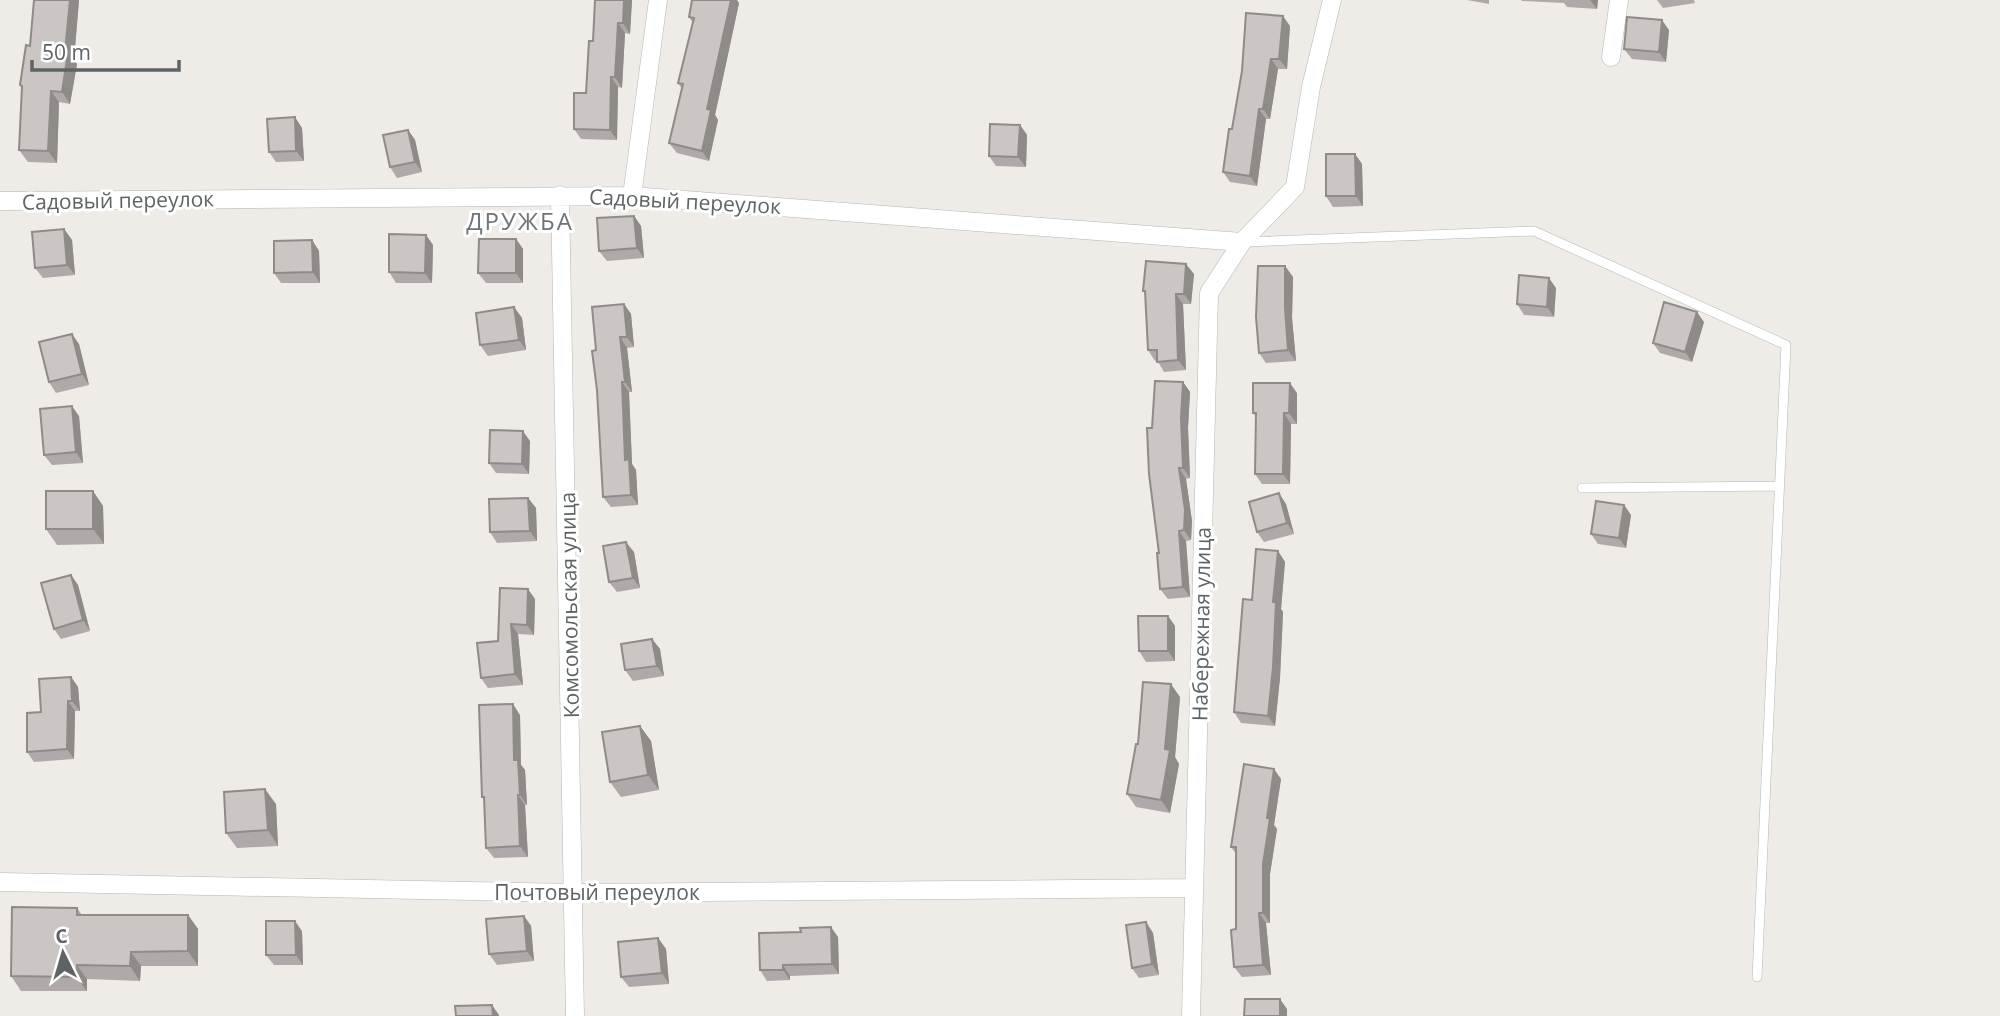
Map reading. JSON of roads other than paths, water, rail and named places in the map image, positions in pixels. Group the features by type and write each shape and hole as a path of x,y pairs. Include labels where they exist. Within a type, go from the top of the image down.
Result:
{"street":[{"path":"632,195 658,0"},
{"name":"Набережная улица","path":"1191,1016 1209,293 1242,242 1295,187 1311,88 1332,0"},
{"path":"1611,57 1619,0"},
{"name":"Комсомольская улица","path":"560,195 575,893 575,1016"},
{"name":"Садовый переулок","path":"0,201 632,195 1242,242"},
{"name":"Почтовый переулок","path":"0,882 575,893 1194,888"}],"lane":[{"path":"1242,242 1534,231 1786,345 1757,977"},
{"path":"1583,488 1780,486"}],"district":[{"name":"ДРУЖБА","path":"520,220"}]}
